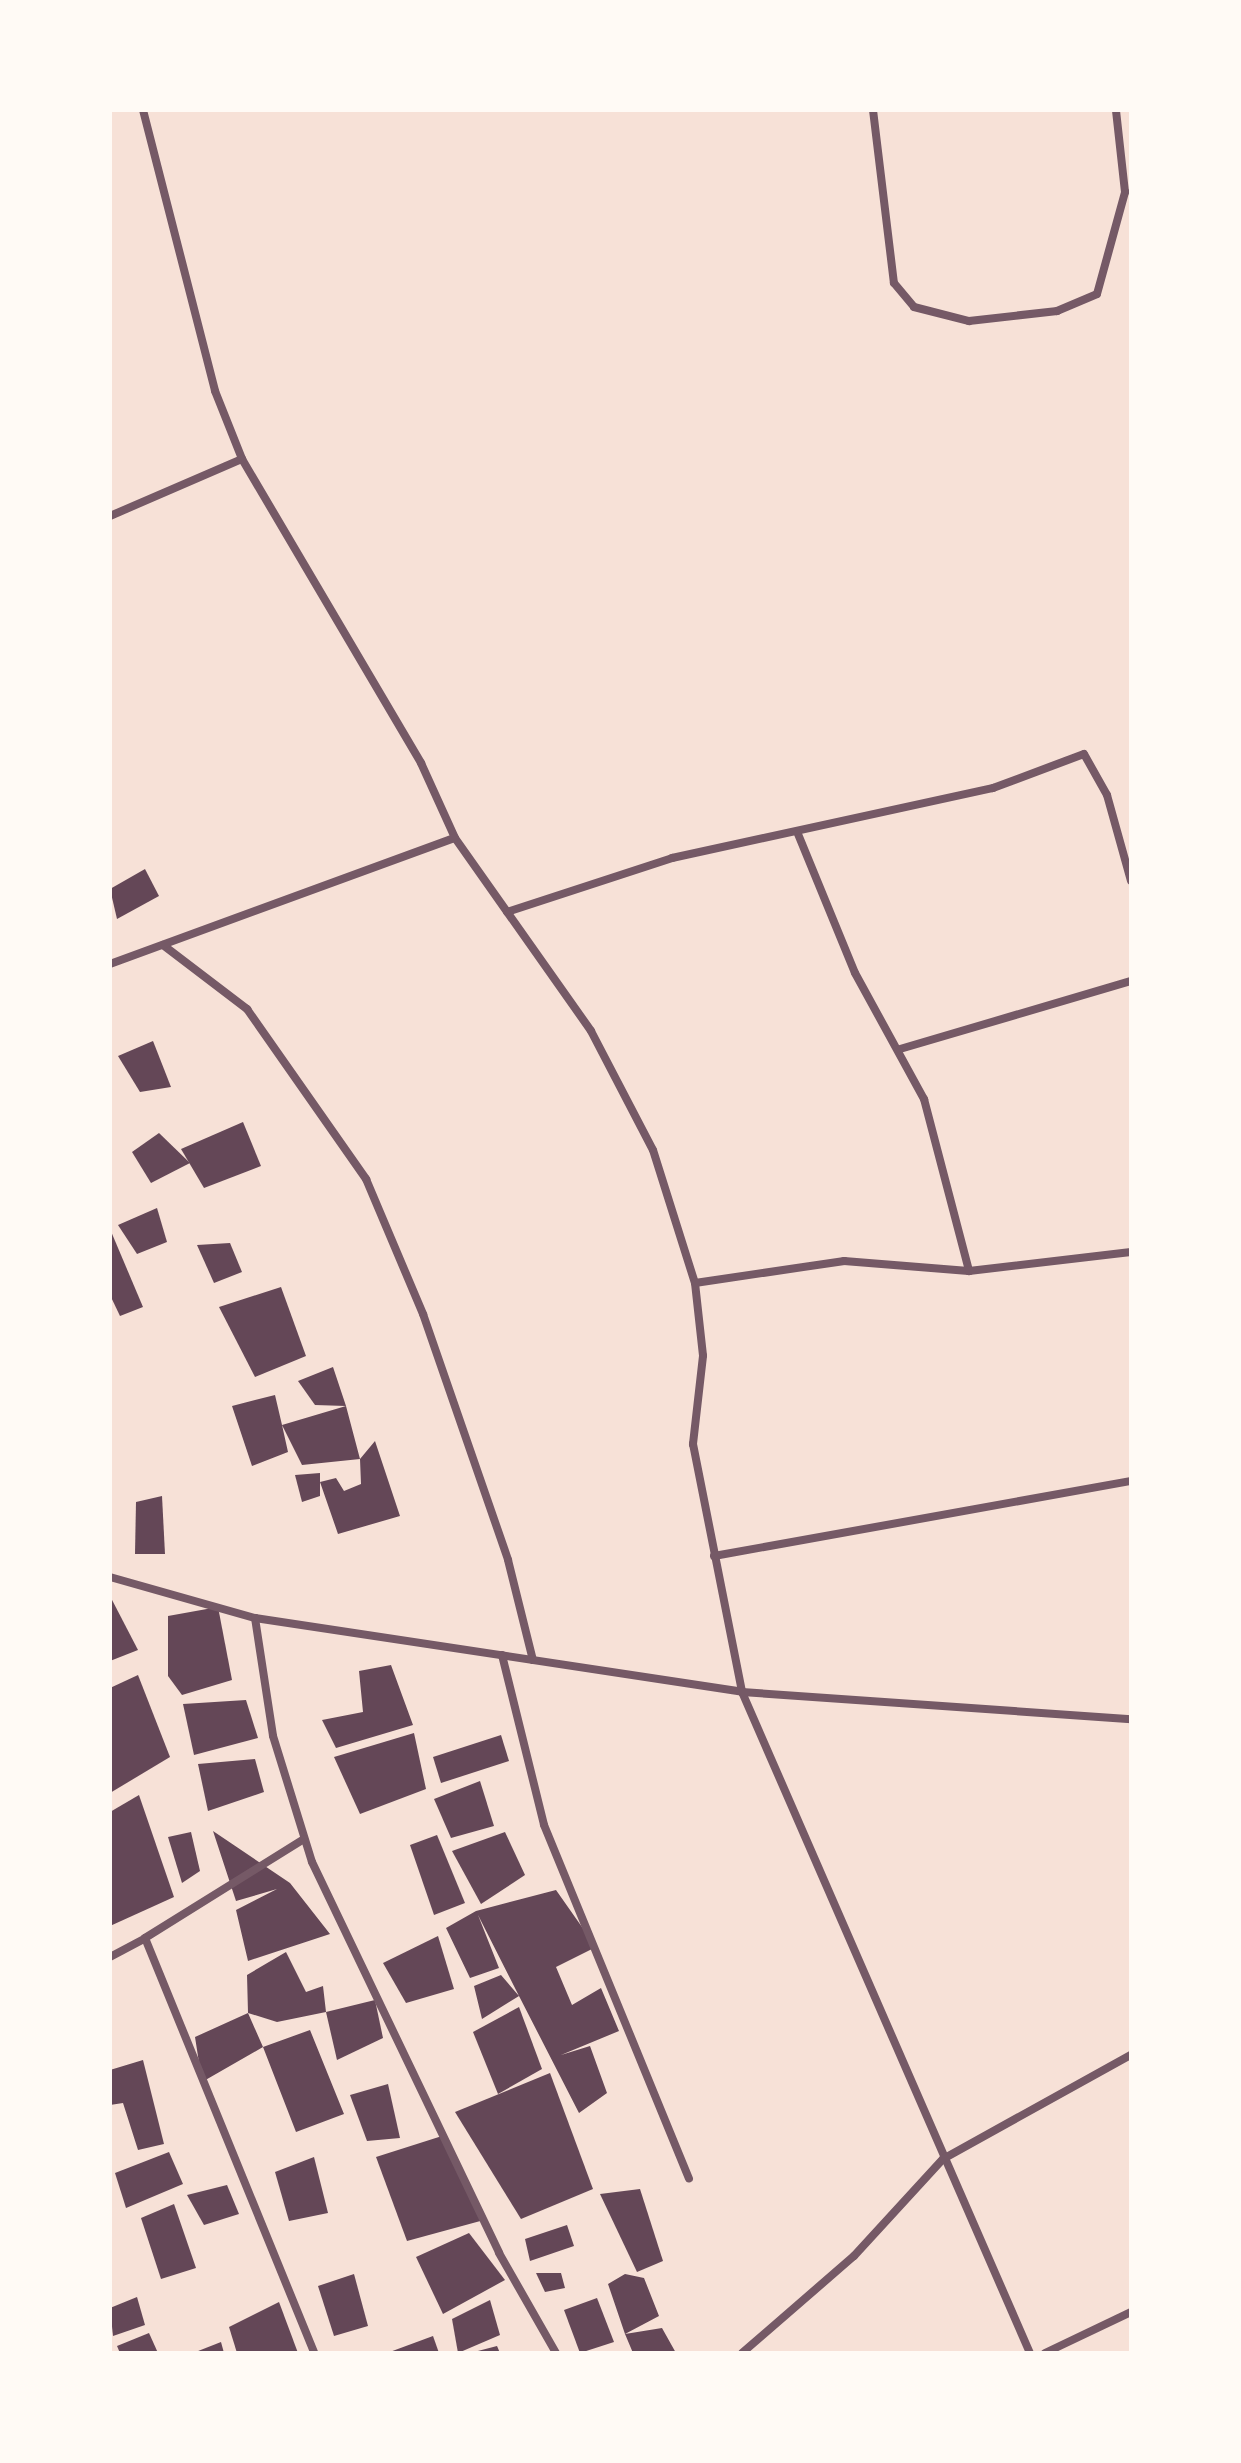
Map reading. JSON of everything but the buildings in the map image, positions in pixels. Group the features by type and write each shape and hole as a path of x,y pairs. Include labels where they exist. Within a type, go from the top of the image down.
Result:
{"street":[{"path":"143,110 215,391 242,459 421,763 455,838 591,1031 653,1150 695,1283 703,1356 693,1444 742,1692 1030,2353"},
{"path":"873,110 894,283 914,307 969,321 1057,311 1097,294 1125,192 1116,110"},
{"path":"110,516 242,459"},
{"path":"507,912 672,858 798,834 993,788 1084,754 1107,795 1131,881"},
{"path":"798,834 855,973 900,1049 929,1116 969,1271"},
{"path":"110,964 455,838"},
{"path":"163,945 247,1009 366,1179 423,1314 508,1560 533,1660"},
{"path":"900,1049 1131,981"},
{"path":"695,1283 844,1261 969,1271 1131,1252"},
{"path":"714,1556 1131,1481"},
{"path":"110,1577 255,1618 742,1692 1131,1719"},
{"path":"255,1618 273,1736 304,1839 394,2041 556,2353"},
{"path":"502,1655 544,1825 689,2178"},
{"path":"110,1957 304,1839"},
{"path":"145,1938 314,2353"},
{"path":"742,2353 854,2256 943,2159 1131,2055"},
{"path":"1045,2353 1131,2312"}]}
